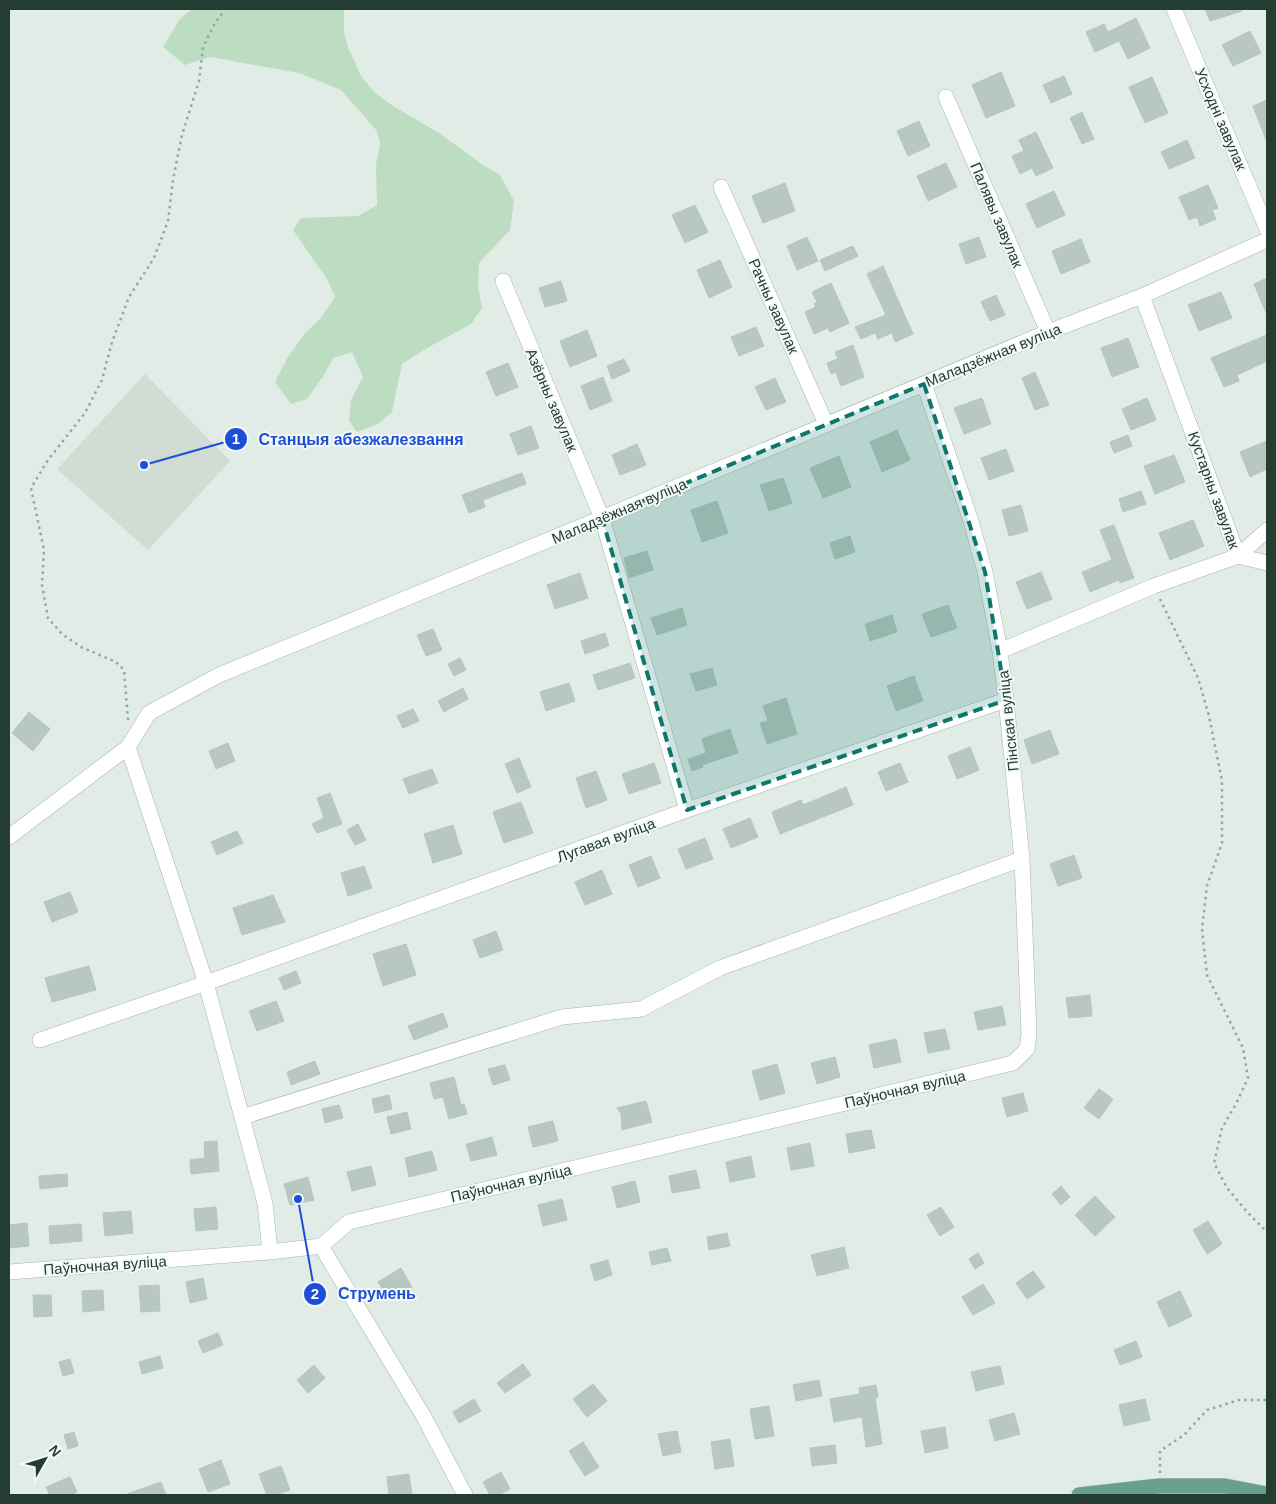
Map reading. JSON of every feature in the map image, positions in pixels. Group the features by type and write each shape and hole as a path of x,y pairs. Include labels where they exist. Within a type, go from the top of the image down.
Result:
{"main road":[{"path":"1079,1495 1159,1486 1224,1486 1267,1494"}],"street":[{"name":"Усходні завулак","path":"1174,9 1267,229"},
{"name":"Палявы завулак","path":"946,97 1048,332"},
{"name":"Рачны завулак","path":"721,188 826,424"},
{"name":"Маладзёжная вуліца","path":"9,837 128,748 149,713 219,675 1048,332 1142,296 1267,240"},
{"name":"Азёрны завулак","path":"502,281 602,518 687,810"},
{"name":"Кустарны завулак","path":"1000,651 1154,586 1238,556 1142,296"},
{"name":"Пінская вуліца","path":"924,384 971,521 985,572 1000,651 1022,859 1029,1034 1027,1050 1014,1064"},
{"path":"1238,556 1267,530"},
{"path":"1238,556 1267,563"},
{"name":"Лугавая вуліца","path":"40,1040 206,983 687,810 1006,700"},
{"path":"128,748 206,983 265,1203 270,1252"},
{"path":"242,1117 562,1017 641,1009 720,968 1022,859"},
{"name":"Паўночная вуліца","path":"9,1272 270,1252 321,1246 349,1222 1014,1064"},
{"path":"321,1246 424,1417 465,1495"}],"path":[{"path":"128,748 124,670 116,662 81,647 62,634 48,618 42,584 44,550 31,488 48,460 85,413 102,380 112,342 129,297 154,258 168,221 180,144 199,81 203,47 214,25 225,9"},
{"path":"1154,586 1198,678 1209,716 1222,781 1222,843 1207,886 1202,929 1207,974 1243,1048 1248,1078 1222,1128 1214,1163 1227,1188 1248,1214 1267,1232"},
{"path":"1159,1486 1160,1451 1184,1435 1207,1410 1239,1400 1267,1400"}],"highlighted area":[{"path":"924,384 985,572 1006,700 687,810 602,518"}],"shaded area":[{"path":"145,374 230,461 148,550 57,469"}],"green space":[{"path":"192,9 344,9 344,32 348,47 361,76 373,91 500,175 514,201 510,230 479,263 478,287 482,308 471,324 402,364 392,412 378,424 357,432 349,421 351,400 363,377 352,352 333,358 324,375 307,399 291,404 275,382 288,357 305,333 320,319 335,297 327,279 293,230 301,218 358,216 377,205 376,164 380,144 377,131 341,90 299,73 210,57 185,65 163,47 179,20"}],"building":[{"path":"1205,9 1241,9 1242,11 1210,21"},
{"path":"1136,18 1150,48 1128,59 1119,41 1095,52 1086,32 1104,24 1108,32"},
{"path":"1250,31 1261,53 1233,66 1222,45"},
{"path":"1001,72 1015,106 986,118 972,85"},
{"path":"1064,76 1072,94 1051,103 1043,85"},
{"path":"1152,77 1168,113 1145,123 1129,87"},
{"path":"1267,100 1267,140 1266,140 1253,106"},
{"path":"1082,112 1094,139 1082,144 1070,118"},
{"path":"919,121 930,146 908,156 897,131"},
{"path":"1036,132 1053,168 1036,176 1032,168 1020,174 1012,156 1024,151 1019,140"},
{"path":"1187,140 1195,158 1169,169 1161,152"},
{"path":"946,163 957,187 928,201 917,176"},
{"path":"785,183 795,211 763,223 752,196"},
{"path":"1208,185 1218,208 1212,210 1216,219 1200,226 1197,217 1189,220 1179,197"},
{"path":"1054,191 1065,215 1037,228 1026,204"},
{"path":"695,205 708,232 685,243 672,215"},
{"path":"807,237 818,261 797,270 787,246"},
{"path":"979,237 986,257 966,264 959,244"},
{"path":"1081,239 1090,262 1061,274 1052,251"},
{"path":"853,246 858,256 825,271 820,260"},
{"path":"720,260 732,287 709,298 697,270"},
{"path":"883,266 913,334 895,342 892,333 878,339 875,333 861,339 855,327 886,315 867,274"},
{"path":"1267,278 1267,315 1254,284"},
{"path":"561,281 567,301 545,307 539,288"},
{"path":"831,283 849,323 830,332 828,328 814,334 805,312 816,307 814,304 817,302 812,292"},
{"path":"1221,292 1232,318 1199,331 1188,305"},
{"path":"996,295 1005,315 990,321 981,302"},
{"path":"756,327 764,346 739,356 731,337"},
{"path":"587,330 597,356 570,367 560,341"},
{"path":"1267,335 1267,361 1237,375 1239,381 1224,387 1211,358"},
{"path":"1128,338 1139,367 1112,377 1101,348"},
{"path":"853,345 864,377 841,386 836,372 831,374 827,363 838,359 835,352"},
{"path":"624,359 630,371 612,379 607,366"},
{"path":"508,363 518,387 496,396 486,372"},
{"path":"1035,372 1049,405 1035,410 1022,378"},
{"path":"603,377 612,401 590,410 581,386"},
{"path":"775,378 786,402 766,410 755,387"},
{"path":"982,398 991,424 964,434 954,408"},
{"path":"1147,398 1156,420 1131,430 1122,409"},
{"path":"531,426 539,448 518,455 510,434"},
{"path":"897,430 910,460 882,472 870,442"},
{"path":"1128,435 1132,446 1114,453 1110,442"},
{"path":"1267,441 1267,469 1250,477 1240,452"},
{"path":"637,444 646,465 620,475 612,455"},
{"path":"1006,449 1014,471 989,480 981,458"},
{"path":"1174,455 1185,482 1155,494 1144,466"},
{"path":"839,456 851,487 823,498 810,468"},
{"path":"522,473 526,484 483,500 485,507 469,513 462,495"},
{"path":"783,478 792,503 769,511 760,485"},
{"path":"1141,491 1146,504 1123,512 1119,499"},
{"path":"717,501 728,533 702,542 691,510"},
{"path":"1021,505 1028,531 1009,536 1002,510"},
{"path":"1193,520 1204,546 1170,560 1159,533"},
{"path":"1114,525 1134,578 1120,583 1119,580 1090,592 1082,572 1112,560 1100,530"},
{"path":"850,536 855,552 835,559 830,543"},
{"path":"647,551 653,570 629,578 624,558"},
{"path":"1041,572 1052,599 1027,609 1016,582"},
{"path":"580,573 588,598 555,609 547,585"},
{"path":"948,605 957,628 931,637 922,614"},
{"path":"682,608 687,625 657,635 651,618"},
{"path":"892,615 897,632 870,641 865,624"},
{"path":"433,629 442,650 426,656 417,635"},
{"path":"605,633 609,646 585,654 581,641"},
{"path":"460,658 466,670 454,676 448,664"},
{"path":"630,663 635,678 598,690 593,675"},
{"path":"712,668 717,685 696,691 690,674"},
{"path":"914,676 923,701 896,711 887,686"},
{"path":"569,683 575,701 546,711 540,692"},
{"path":"463,688 468,699 444,712 438,701"},
{"path":"786,698 797,734 767,744 760,723 768,721 763,706"},
{"path":"413,709 419,721 403,728 397,716"},
{"path":"29,712 50,729 33,751 12,733"},
{"path":"730,729 738,753 702,765 703,767 692,771 688,759 706,753 702,739"},
{"path":"1050,730 1059,754 1032,764 1024,740"},
{"path":"228,743 235,761 216,769 209,751"},
{"path":"970,747 979,770 957,779 948,756"},
{"path":"519,758 531,787 517,793 505,764"},
{"path":"654,763 661,783 629,794 622,774"},
{"path":"900,763 908,782 886,791 878,772"},
{"path":"432,769 438,783 409,794 403,779"},
{"path":"596,771 607,800 586,808 576,778"},
{"path":"846,787 853,805 780,834 772,812 801,800 803,805"},
{"path":"330,793 342,824 317,833 312,824 324,818 317,798"},
{"path":"521,802 533,833 504,843 493,812"},
{"path":"750,818 758,837 731,848 723,829"},
{"path":"358,824 366,840 355,845 347,830"},
{"path":"453,825 462,854 433,863 424,834"},
{"path":"237,831 243,843 217,855 211,842"},
{"path":"705,838 713,859 686,869 678,849"},
{"path":"1074,855 1082,878 1058,886 1050,864"},
{"path":"651,856 660,878 638,887 629,865"},
{"path":"364,866 372,888 348,896 341,873"},
{"path":"602,870 612,894 585,905 575,882"},
{"path":"70,892 78,912 52,922 44,902"},
{"path":"273,895 285,922 242,935 233,908"},
{"path":"496,931 503,950 480,958 473,940"},
{"path":"406,944 416,975 383,986 373,954"},
{"path":"89,966 96,990 52,1002 45,978"},
{"path":"296,971 301,983 284,990 279,978"},
{"path":"1090,995 1092,1016 1069,1018 1066,998"},
{"path":"276,1001 284,1021 257,1031 249,1011"},
{"path":"1002,1006 1006,1025 978,1030 974,1012"},
{"path":"443,1013 448,1027 414,1040 408,1026"},
{"path":"945,1029 950,1049 928,1053 924,1033"},
{"path":"896,1039 901,1062 874,1068 869,1045"},
{"path":"835,1057 840,1077 817,1084 811,1063"},
{"path":"315,1061 320,1074 291,1085 287,1072"},
{"path":"777,1064 785,1093 760,1100 752,1071"},
{"path":"505,1065 510,1080 493,1085 488,1069"},
{"path":"454,1077 461,1105 464,1104 467,1114 449,1119 443,1097 434,1099 430,1083"},
{"path":"1099,1089 1113,1099 1099,1119 1084,1108"},
{"path":"1023,1093 1028,1111 1007,1117 1002,1098"},
{"path":"389,1095 392,1109 375,1113 372,1099"},
{"path":"646,1101 652,1122 622,1130 621,1114 617,1108"},
{"path":"339,1105 343,1118 325,1123 322,1109"},
{"path":"407,1112 411,1129 391,1134 387,1117"},
{"path":"553,1121 558,1141 533,1147 528,1127"},
{"path":"871,1130 875,1148 849,1153 846,1134"},
{"path":"492,1137 497,1155 471,1161 466,1144"},
{"path":"217,1141 219,1171 191,1174 190,1160 205,1158 204,1142"},
{"path":"810,1143 814,1166 791,1170 787,1148"},
{"path":"432,1151 437,1170 409,1177 405,1158"},
{"path":"751,1156 755,1177 730,1182 726,1162"},
{"path":"371,1166 376,1185 352,1191 347,1172"},
{"path":"696,1170 700,1188 672,1193 669,1176"},
{"path":"67,1174 68,1186 40,1189 39,1176"},
{"path":"308,1177 314,1200 290,1205 284,1184"},
{"path":"635,1181 640,1202 617,1208 612,1187"},
{"path":"1061,1186 1070,1197 1061,1205 1052,1194"},
{"path":"1095,1196 1115,1217 1095,1236 1075,1215"},
{"path":"562,1199 567,1220 543,1226 538,1205"},
{"path":"216,1207 218,1229 196,1231 194,1209"},
{"path":"941,1207 954,1227 940,1236 927,1215"},
{"path":"131,1211 133,1233 105,1236 103,1213"},
{"path":"1208,1221 1222,1244 1207,1254 1193,1230"},
{"path":"27,1223 29,1246 9,1248 9,1225"},
{"path":"81,1224 82,1241 50,1244 49,1226"},
{"path":"727,1233 730,1246 709,1250 707,1237"},
{"path":"844,1247 849,1268 817,1276 811,1255"},
{"path":"667,1248 671,1261 652,1265 649,1252"},
{"path":"978,1253 984,1263 975,1269 969,1259"},
{"path":"608,1260 612,1275 595,1281 590,1265"},
{"path":"401,1268 412,1287 389,1300 378,1282"},
{"path":"1033,1271 1045,1287 1027,1299 1016,1283"},
{"path":"203,1278 207,1299 190,1303 186,1282"},
{"path":"983,1284 995,1303 973,1315 962,1297"},
{"path":"159,1285 160,1311 141,1312 139,1286"},
{"path":"103,1290 104,1310 83,1312 82,1291"},
{"path":"1180,1291 1192,1316 1169,1327 1157,1302"},
{"path":"33,1295 51,1295 52,1316 34,1317"},
{"path":"218,1333 223,1345 203,1353 198,1341"},
{"path":"1136,1341 1142,1357 1120,1365 1114,1350"},
{"path":"160,1356 163,1368 142,1374 139,1362"},
{"path":"70,1359 74,1373 63,1376 59,1362"},
{"path":"523,1364 531,1375 505,1393 497,1383"},
{"path":"314,1365 325,1378 308,1393 297,1380"},
{"path":"1000,1366 1004,1384 976,1391 971,1372"},
{"path":"819,1380 822,1396 796,1401 793,1385"},
{"path":"593,1384 607,1401 587,1417 573,1399"},
{"path":"876,1385 878,1397 875,1398 882,1444 866,1447 862,1417 834,1422 830,1399 860,1394 859,1388"},
{"path":"474,1399 481,1411 459,1423 453,1412"},
{"path":"1145,1399 1150,1420 1124,1426 1119,1405"},
{"path":"769,1406 774,1436 755,1439 750,1409"},
{"path":"1014,1413 1020,1434 995,1441 989,1420"},
{"path":"945,1427 948,1448 925,1453 921,1431"},
{"path":"677,1431 681,1452 663,1456 658,1434"},
{"path":"74,1432 78,1446 68,1449 64,1435"},
{"path":"730,1439 734,1466 715,1469 711,1442"},
{"path":"583,1442 599,1467 585,1476 569,1451"},
{"path":"835,1445 837,1463 812,1466 810,1448"},
{"path":"221,1460 230,1484 208,1492 199,1469"},
{"path":"281,1466 290,1490 276,1495 267,1495 259,1474"},
{"path":"501,1472 510,1489 499,1495 490,1495 483,1482"},
{"path":"409,1474 412,1495 389,1495 387,1477"},
{"path":"70,1477 77,1492 69,1495 50,1495 46,1487"},
{"path":"161,1482 166,1495 127,1494"}],"place":[{"name":"Станцыя абезжалезвання","path":"144,465"},
{"name":"Струмень","path":"298,1199"}]}
